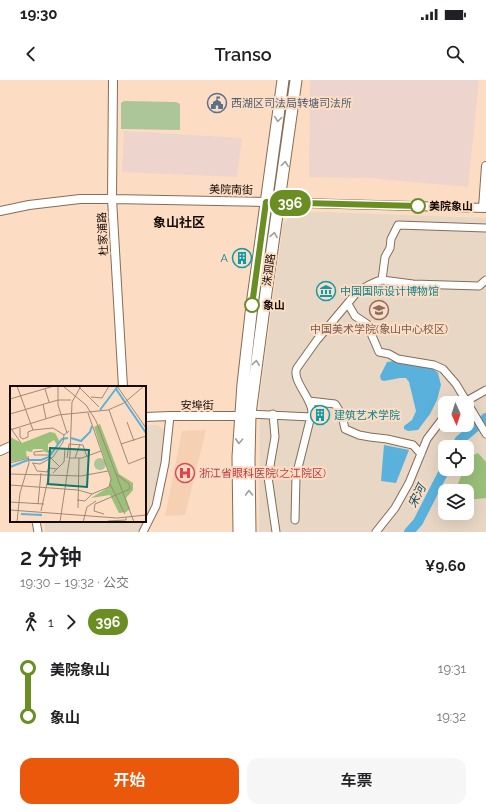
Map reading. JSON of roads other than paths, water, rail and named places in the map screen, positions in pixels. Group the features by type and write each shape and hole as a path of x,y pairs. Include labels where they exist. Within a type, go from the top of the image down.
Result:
{"main road":[{"name":"洙泗路","path":"250,532 249,459 243,384 252,305 283,80"},
{"name":"洙泗路","path":"239,532 238,457 267,285 296,80"}],"street":[{"name":"杜家浦路","path":"113,80 112,199 123,386"},
{"path":"484,208 486,166"},
{"name":"美院南街","path":"0,210 80,199 279,202 484,208"},
{"path":"382,280 385,257 390,248 391,239 398,225 486,228"},
{"path":"295,520 296,476 312,408 299,383 295,371 317,340 358,291 375,281 382,280 413,284 479,286 486,280"},
{"path":"348,304 355,316 367,324 380,352 389,354 398,359 434,365 443,369 456,384 462,396"},
{"path":"474,397 486,390"},
{"path":"309,401 335,404 342,414 345,429 359,435 413,445 421,454"},
{"path":"273,414 275,437 268,477 276,532"},
{"path":"245,415 273,414 311,417"},
{"path":"474,414 486,434"},
{"name":"安埠街","path":"146,416 245,415"},
{"path":"143,532 156,506 165,463 170,416"},
{"path":"376,532 395,508 409,484 427,440 438,425"},
{"path":"0,451 10,446"},
{"path":"36,522 38,532"}],"water":[{"path":"394,361 431,367 438,373 441,385 437,400 430,414 418,430 408,431 404,429 404,426 412,420 416,411 409,382 406,378 384,381 381,380 380,376 387,362"},
{"path":"384,445 409,450 396,483 381,481"}],"waterway":[{"name":"宋河","path":"460,440 486,418"},
{"name":"宋河","path":"409,532 418,522 441,476"}],"place":[{"name":"西湖区司法局转塘司法所","path":"217,103"},
{"name":"美院象山","path":"418,206"},
{"name":"A","path":"242,258"},
{"name":"中国国际设计博物馆","path":"326,291"},
{"name":"象山","path":"252,305"},
{"name":"中国美术学院(象山中心校区)","path":"379,310"},
{"name":"建筑艺术学院","path":"320,415"},
{"name":"浙江省眼科医院(之江院区)","path":"185,473"}],"district":[{"name":"象山社区","path":"179,222"}]}
